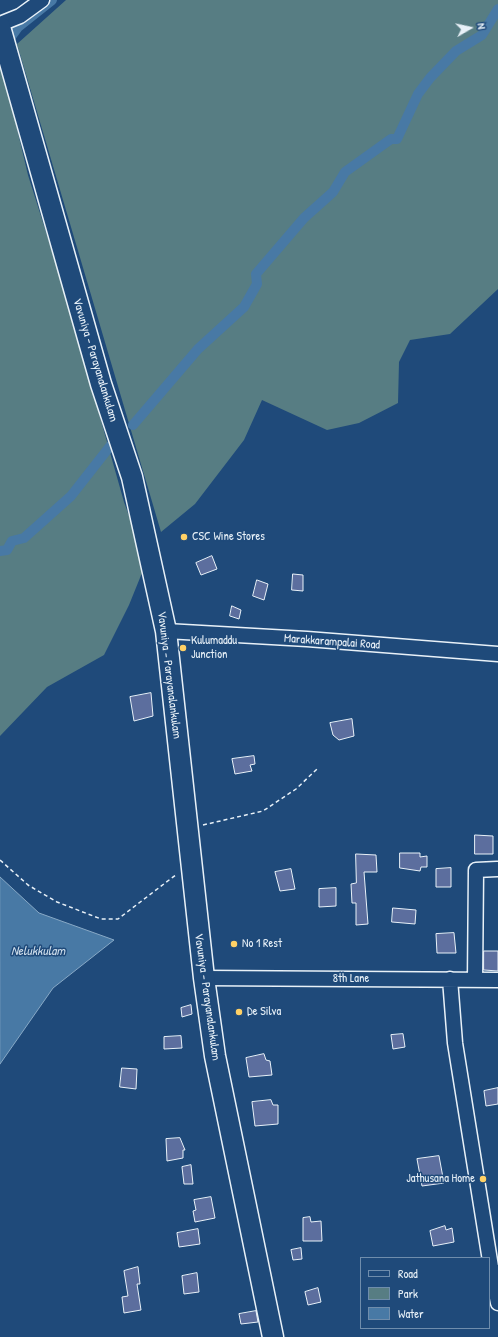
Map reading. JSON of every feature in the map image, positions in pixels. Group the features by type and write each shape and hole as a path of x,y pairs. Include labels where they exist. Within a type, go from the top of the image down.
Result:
{"highway":[{"name":"Vavuniya - Parayanalankulam","path":"0,29 101,384 132,477 166,631 204,978 215,1056 274,1337"}],"street":[{"path":"0,29 42,0"},
{"name":"Marakkarampalai Road","path":"166,631 307,639 498,654"},
{"path":"475,980 476,870 497,869"},
{"name":"8th Lane","path":"204,978 498,980"},
{"path":"450,979 455,1043 489,1257"},
{"path":"490,1261 498,1303"}],"path":[{"path":"202,825 263,811 296,789 316,769"},
{"path":"0,860 28,885 57,902 101,919 118,919 191,863"}],"green space":[{"path":"66,0 498,0 498,289 450,334 410,340 399,362 398,403 359,423 327,430 262,400 244,440 195,504 161,532 17,44"},
{"path":"0,57 28,175 63,286 124,502 146,563 129,605 104,655 47,687 0,736"}],"water":[{"name":"Nelukkulam","path":"0,877 39,913 114,940 53,988 0,1064"}],"building":[{"path":"212,556 217,569 201,575 196,563"},
{"path":"293,574 303,575 303,591 292,590"},
{"path":"257,580 268,584 264,600 253,596"},
{"path":"232,606 241,610 239,619 230,616"},
{"path":"151,693 153,716 134,721 130,697"},
{"path":"352,719 354,736 339,740 333,735 330,723"},
{"path":"254,756 255,764 250,765 252,771 235,774 232,759"},
{"path":"475,835 493,836 493,854 475,854"},
{"path":"400,853 420,853 420,857 427,856 427,867 421,867 420,871 400,868"},
{"path":"356,854 376,855 377,872 364,872 368,924 356,925 356,903 352,903 351,884 356,883"},
{"path":"451,868 451,887 436,887 436,869"},
{"path":"291,869 295,889 280,891 275,872"},
{"path":"336,888 336,906 319,907 319,889"},
{"path":"393,908 416,910 415,924 392,922"},
{"path":"454,933 456,953 437,953 436,934"},
{"path":"484,951 498,951 498,971 484,970"},
{"path":"191,1005 192,1014 182,1017 181,1008"},
{"path":"403,1034 405,1047 393,1049 391,1035"},
{"path":"181,1036 182,1048 164,1049 164,1037"},
{"path":"264,1054 266,1060 270,1061 272,1075 249,1077 246,1058"},
{"path":"122,1068 137,1069 136,1089 120,1087"},
{"path":"498,1088 498,1104 486,1106 484,1091"},
{"path":"271,1100 273,1105 278,1105 278,1124 255,1126 252,1102"},
{"path":"180,1138 185,1150 183,1150 183,1158 167,1161 166,1139"},
{"path":"439,1156 444,1183 422,1186 417,1159"},
{"path":"191,1165 193,1184 184,1184 182,1167"},
{"path":"211,1197 215,1218 195,1222 193,1211 196,1210 194,1200"},
{"path":"310,1217 311,1222 321,1221 322,1241 303,1241 303,1218"},
{"path":"445,1226 446,1230 452,1228 454,1242 433,1246 430,1231"},
{"path":"198,1229 200,1244 179,1247 177,1233"},
{"path":"301,1248 302,1259 293,1260 291,1250"},
{"path":"138,1267 140,1284 137,1284 141,1310 124,1313 122,1297 128,1296 124,1271"},
{"path":"197,1273 199,1292 184,1294 182,1276"},
{"path":"318,1288 321,1302 308,1305 305,1292"},
{"path":"256,1311 258,1322 241,1324 239,1314"}],"waterway":[{"path":"5,45 18,27 52,0"},
{"path":"133,425 198,349 244,307 257,284 256,274 304,218 333,192 345,172 391,139 397,139 418,94 430,78 456,51 482,35 498,9"},
{"path":"0,551 7,550 12,541 24,538 71,496 111,445"}],"place":[{"name":"CSC Wine Stores","path":"184,537"},
{"name":"Kulumaddu Junction","path":"183,648"},
{"name":"No 1 Rest","path":"234,944"},
{"name":"De Silva","path":"239,1012"},
{"name":"Jathusana Home","path":"483,1179"}]}
